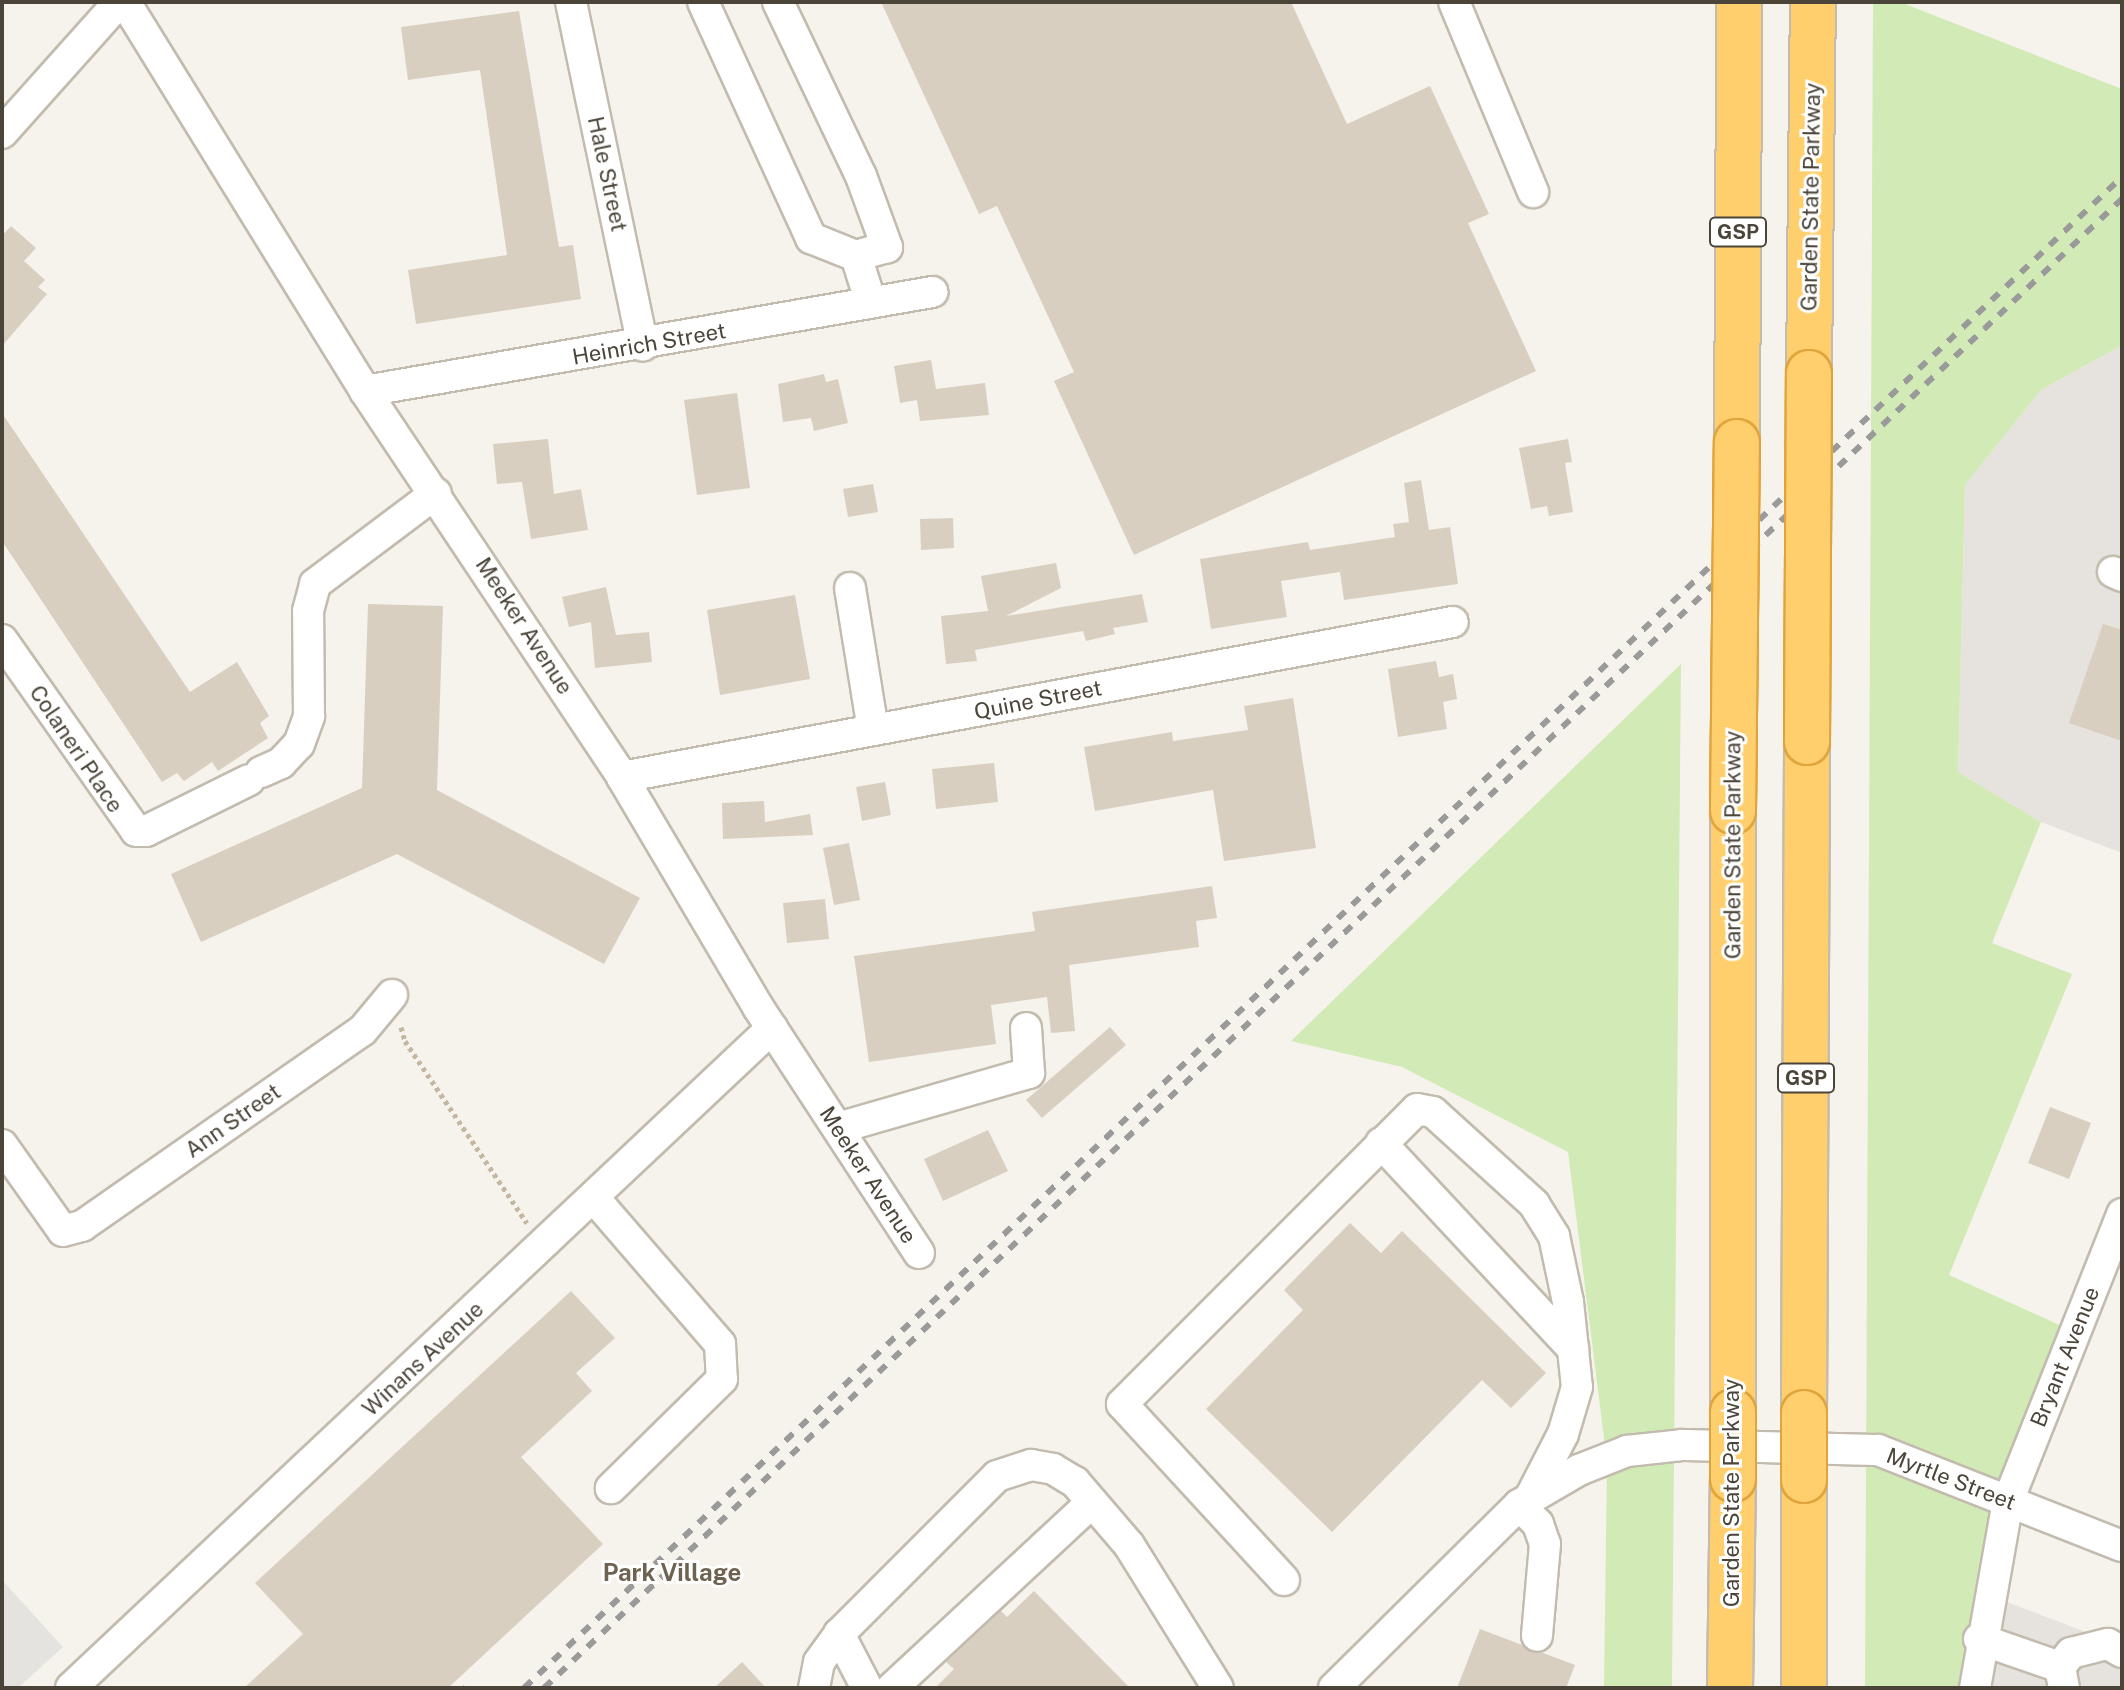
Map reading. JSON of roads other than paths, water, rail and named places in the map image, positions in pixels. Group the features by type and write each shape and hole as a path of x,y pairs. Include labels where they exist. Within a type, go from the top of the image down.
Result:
{"highway":[{"name":"Garden State Parkway","path":"1804,1688 1813,2"},
{"name":"Garden State Parkway","path":"1730,1688 1739,12"}],"street":[{"path":"2,133 122,2"},
{"name":"Meeker Avenue","path":"122,2 365,391 436,493 622,777 772,1028 919,1253"},
{"name":"Hale Street","path":"571,2 643,346"},
{"path":"703,2 811,238 856,256 887,247 861,176 778,2"},
{"path":"1454,2 1533,192"},
{"path":"856,256 871,303"},
{"name":"Heinrich Street","path":"365,391 643,346 932,292"},
{"name":"Colaneri Place","path":"2,640 136,831 146,831 281,763 299,744 309,716 308,611 315,584 436,493"},
{"path":"850,588 873,730"},
{"name":"Quine Street","path":"622,777 1453,622"},
{"name":"Ann Street","path":"2,1145 63,1231 82,1226 362,1031 392,995"},
{"name":"Winans Avenue","path":"71,1688 772,1028"},
{"path":"838,1128 1029,1073 1026,1028"},
{"path":"1284,1580 1122,1404 1417,1109 1433,1112 1534,1204 1554,1236 1573,1349 1573,1399 1563,1434 1524,1501 1538,1524 1545,1544 1537,1636"},
{"path":"1381,1143 1573,1349"},
{"path":"594,1198 720,1344 722,1379 611,1488"},
{"name":"Bryant Avenue","path":"1975,1688 1979,1639 2008,1501 2120,1224"},
{"name":"Myrtle Street","path":"1334,1688 1524,1501 1610,1456 1682,1445 1869,1449 2122,1546"},
{"path":"814,1688 819,1662 839,1634 997,1476 1023,1466 1053,1469 1075,1482 1129,1545 1218,1688"},
{"path":"892,1688 1092,1502"},
{"path":"839,1634 867,1688"},
{"path":"1979,1639 2062,1677 2071,1653 2108,1644 2122,1652"}],"railway":[{"path":"524,1688 2122,177"},
{"path":"544,1688 2122,199"}],"district":[{"name":"Park Village","path":"672,1573"}]}
